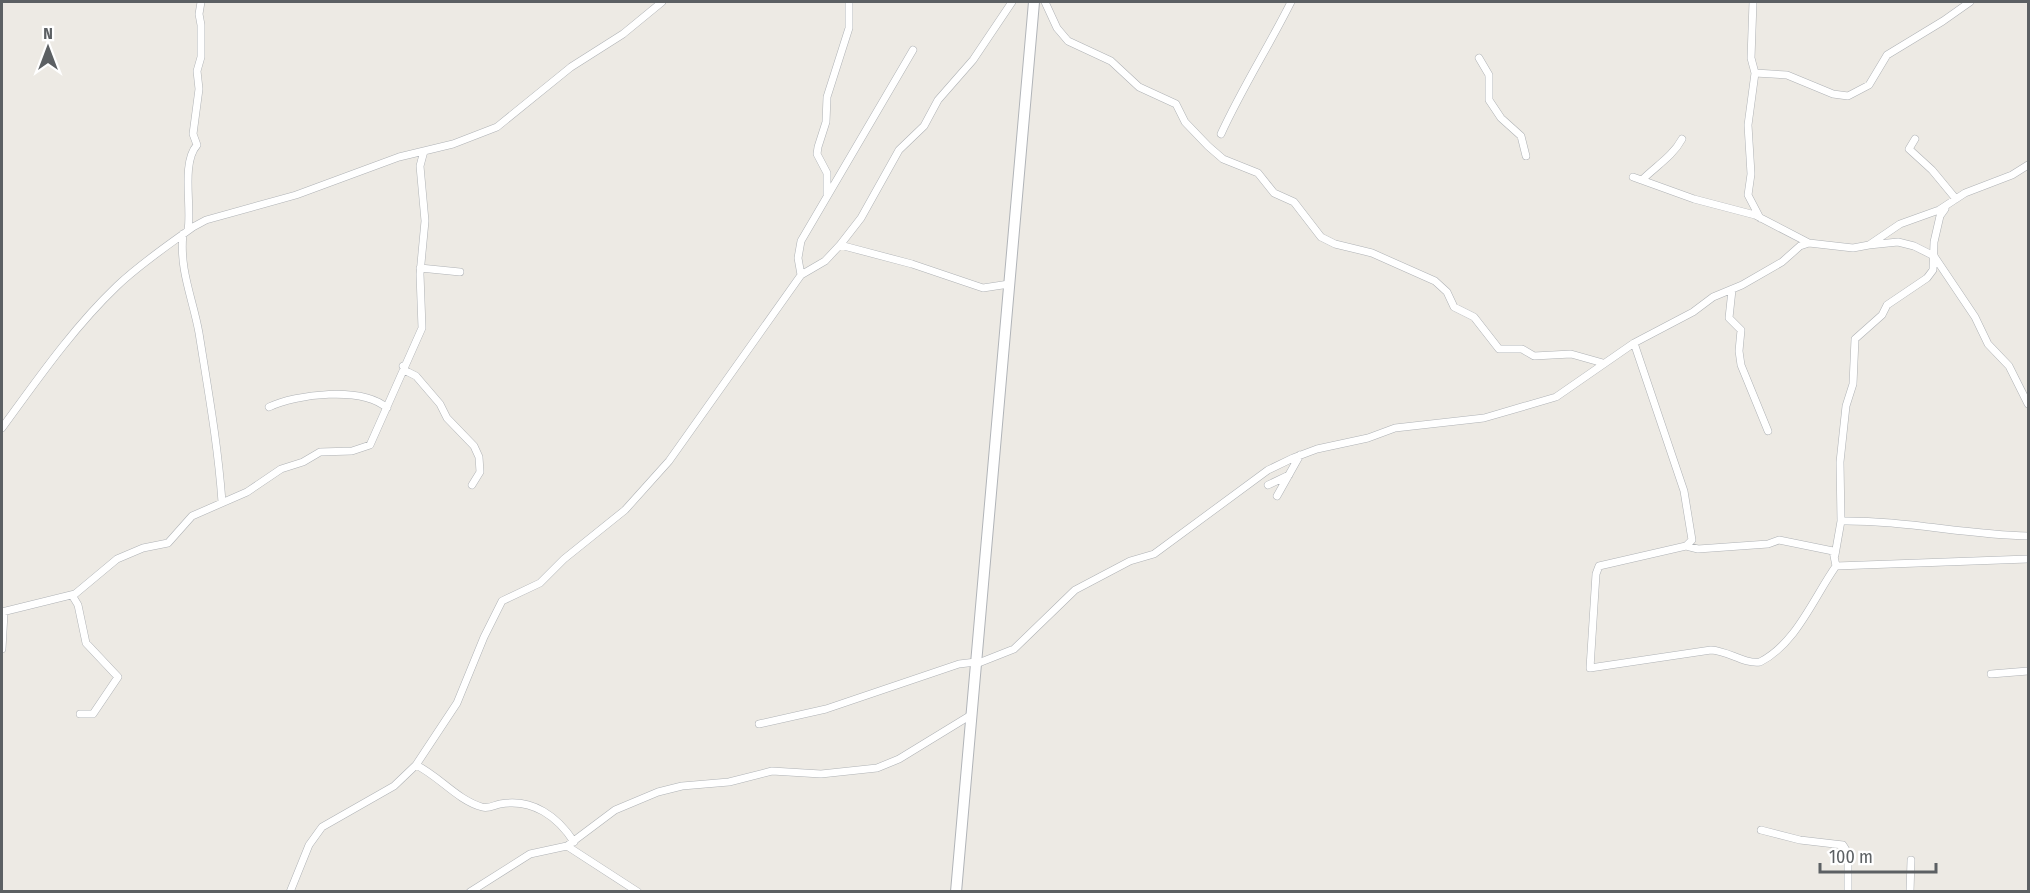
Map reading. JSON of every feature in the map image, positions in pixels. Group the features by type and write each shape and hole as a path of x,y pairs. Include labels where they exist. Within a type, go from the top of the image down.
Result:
{"street":[{"path":"201,2 199,14 201,57 197,71 199,89 194,128 197,145 191,152 188,199 191,211 185,232 182,261 198,328 214,423 222,502"},
{"path":"2,428 31,388 102,301 118,285 185,232 206,220 296,195 391,160 453,144 497,127 571,67 622,34 662,2"},
{"path":"827,196 827,173 818,154 818,147 826,122 827,97 849,28 849,2"},
{"path":"290,891 309,845 322,827 381,794 416,765 457,703 502,602 540,583 564,559 625,510 669,461 801,275 829,258 840,245 866,210 899,150 924,126 938,100 973,60 1012,2"},
{"path":"956,891 1034,2"},
{"path":"1045,2 1057,28 1068,41 1111,61 1139,87 1176,104 1185,122 1208,146 1223,159 1258,173 1274,193 1294,202 1323,239 1372,253 1435,281 1447,292 1454,308 1474,317 1499,349 1522,350 1534,356 1571,354 1603,363"},
{"path":"1221,134 1240,92 1271,42 1291,2"},
{"path":"1753,2 1751,58 1755,73 1748,125 1751,174 1748,195 1760,218"},
{"path":"1755,73 1787,75 1833,94 1848,96 1869,85 1887,56 1970,2"},
{"path":"801,275 798,258 801,241 913,50"},
{"path":"1479,58 1488,72 1489,100 1501,118 1521,136 1526,156"},
{"path":"1642,180 1664,158 1673,154 1682,139"},
{"path":"1915,139 1909,149 1912,154 1932,170 1956,199"},
{"path":"2,649 3,612 72,595 117,560 143,548 168,543 192,516 247,492 276,471 303,462 320,452 367,448 422,328 420,268 425,236 420,166 424,151"},
{"path":"1869,245 1900,224 1947,206 1956,199 2028,165"},
{"path":"1633,177 1760,218 1809,243 1853,248 1898,242 1914,246 1934,256 1976,317 1988,344 2009,366 2028,404"},
{"path":"1835,558 1841,521 1840,462 1846,406 1853,384 1855,339 1882,315 1893,299 1902,297 1927,278 1933,270 1940,216 1947,206"},
{"path":"759,724 826,709 959,664 976,663 1014,649 1074,590 1100,580 1130,561 1154,554 1268,471 1300,455 1395,428 1484,418 1556,397 1634,344 1694,312 1713,297 1732,290 1782,262 1800,246 1809,243"},
{"path":"840,245 912,264 983,288 1009,284"},
{"path":"420,268 460,272"},
{"path":"1732,290 1729,318 1741,330 1739,351 1741,365 1768,431"},
{"path":"1634,344 1684,491 1692,540 1686,546"},
{"path":"403,366 406,371 416,376 440,404 447,418 475,448 480,472 472,485"},
{"path":"269,407 299,396 341,395 377,400 391,396"},
{"path":"377,400 387,408"},
{"path":"1277,496 1300,455"},
{"path":"1268,485 1289,475"},
{"path":"1841,521 1869,521 1992,536 2028,536"},
{"path":"1779,540 1833,551 1836,566 1801,622 1785,641 1761,662 1747,662 1725,651 1711,650 1590,668 1596,574 1599,566 1686,546 1698,549 1744,546 1779,540"},
{"path":"1836,566 2028,559"},
{"path":"72,595 78,605 86,643 118,677 93,714 80,714"},
{"path":"1991,674 2028,671"},
{"path":"470,891 530,854 567,846 615,810 674,788 729,782 772,771 821,774 877,768 899,759 971,715"},
{"path":"416,765 428,770 439,782 481,807 525,805 548,813 564,826 574,842"},
{"path":"1761,830 1800,840 1843,845 1848,853 1848,891"},
{"path":"567,846 638,891"},
{"path":"1910,891 1911,860"}]}
